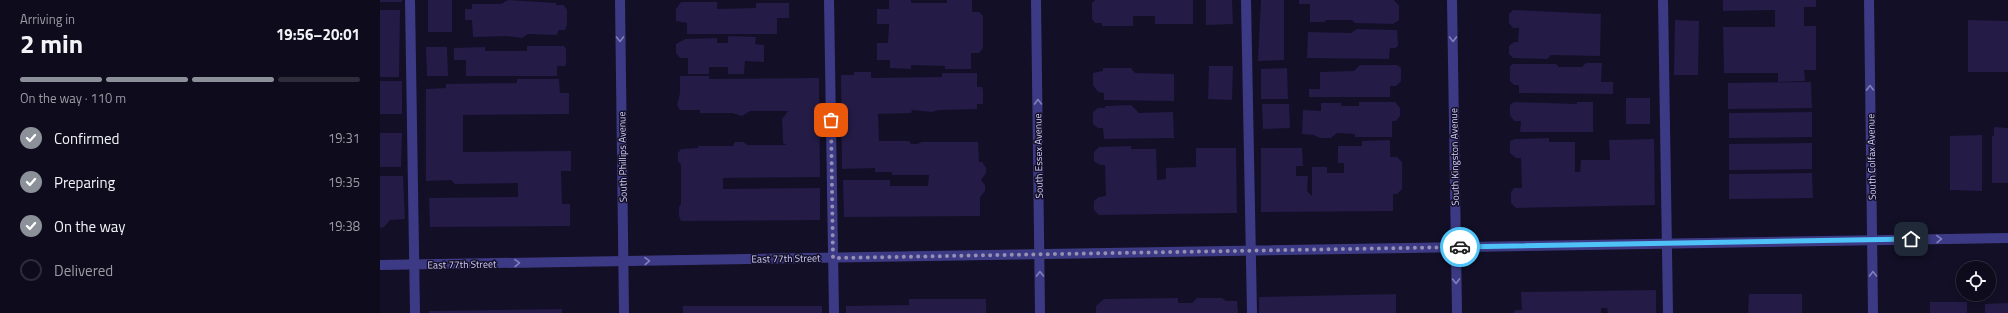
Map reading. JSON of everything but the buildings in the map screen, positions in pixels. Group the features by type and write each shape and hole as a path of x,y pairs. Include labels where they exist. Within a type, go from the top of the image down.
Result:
{"street":[{"path":"410,0 415,313"},
{"name":"South Phillips Avenue","path":"620,0 624,313"},
{"path":"829,0 834,313"},
{"name":"South Essex Avenue","path":"1036,0 1040,313"},
{"path":"1246,0 1252,313"},
{"name":"South Kingston Avenue","path":"1452,0 1457,313"},
{"path":"1663,0 1668,313"},
{"name":"South Colfax Avenue","path":"1869,0 1874,313"},
{"name":"East 77th Street","path":"380,265 2008,238"}],"way so far":[{"path":"831,120 833,258 1460,247"}],"route":[{"path":"1460,247 1911,239"}]}
